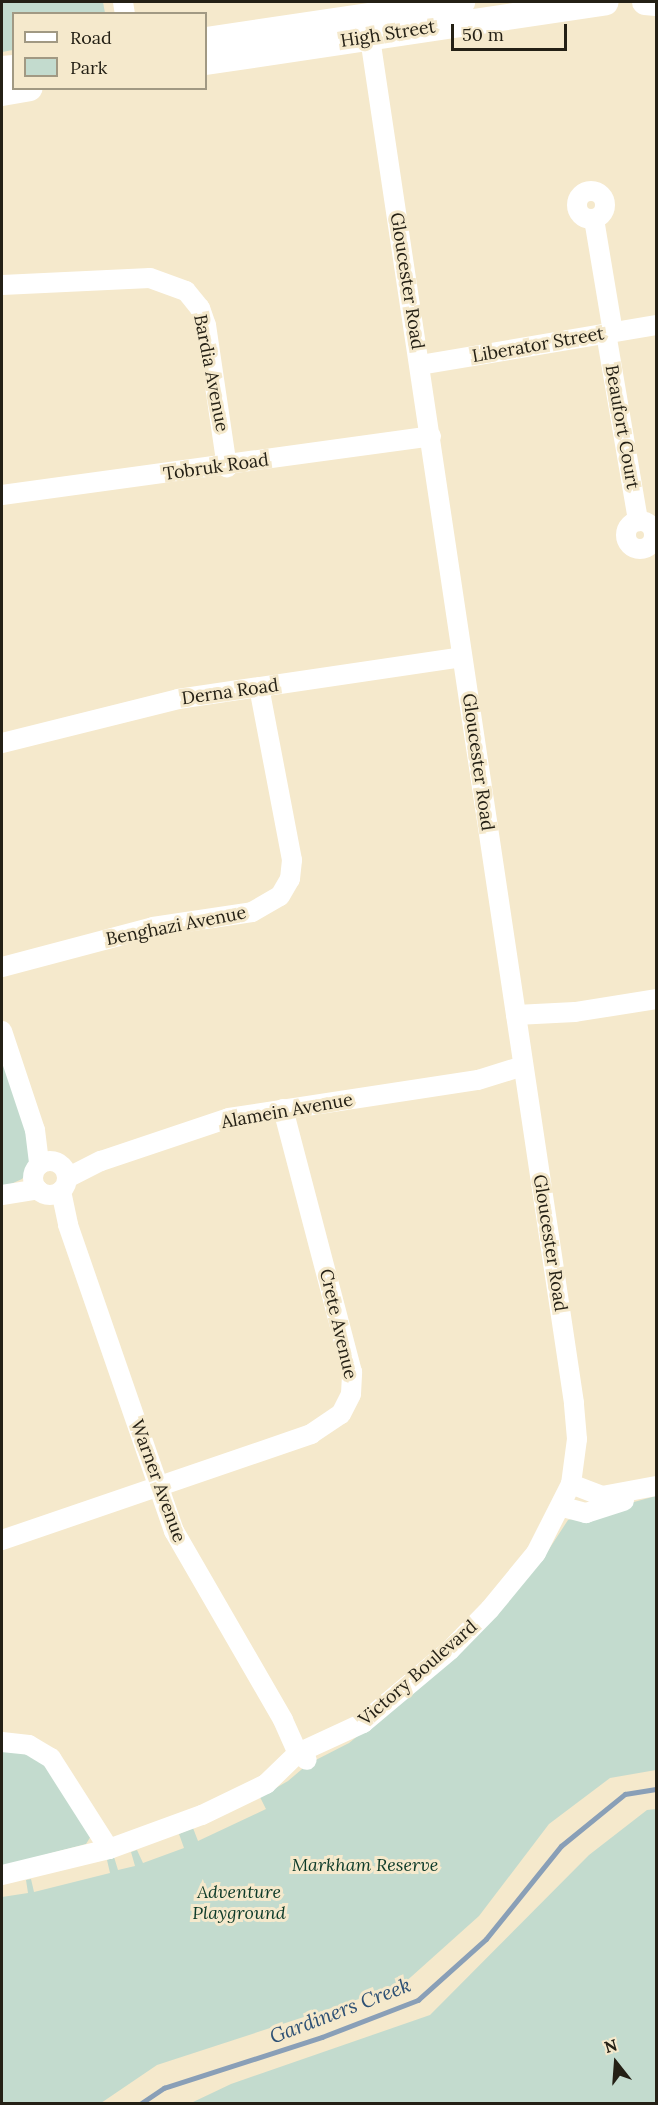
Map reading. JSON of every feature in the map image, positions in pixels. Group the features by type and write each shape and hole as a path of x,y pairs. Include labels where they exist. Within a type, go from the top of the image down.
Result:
{"main road":[{"name":"High Street","path":"207,62 368,27 462,2"},
{"name":"High Street","path":"207,40 368,27 606,2"},
{"path":"645,2 657,3"},
{"path":"2,93 19,90"}],"street":[{"name":"Gloucester Road","path":"368,27 431,436 576,1422 571,1484 562,1507"},
{"name":"Beaufort Court","path":"594,219 638,521"},
{"name":"Bardia Avenue","path":"2,285 150,278 186,291 200,308 206,325 227,467"},
{"name":"Liberator Street","path":"420,365 657,325"},
{"name":"Tobruk Road","path":"2,495 227,467 431,436"},
{"name":"Derna Road","path":"2,743 135,708 462,657"},
{"name":"Benghazi Avenue","path":"2,967 153,927 252,912 280,896 290,879 292,860 259,687"},
{"path":"516,1021 657,999"},
{"name":"Warner Avenue","path":"2,1031 158,1487 187,1557 303,1754"},
{"name":"Alamein Avenue","path":"2,1195 229,1118 524,1074"},
{"name":"Crete Avenue","path":"2,1540 326,1428 341,1414 351,1394 348,1354 283,1110"},
{"path":"571,1484 602,1496 650,1489"},
{"path":"562,1507 592,1513 650,1489"},
{"name":"Victory Boulevard","path":"2,1875 109,1849 202,1815 266,1784 286,1777 303,1754 332,1749 348,1733 450,1650 490,1609 536,1553 562,1507"},
{"path":"2,1742 29,1745 51,1758 109,1849"}],"green space":[{"path":"2,2 103,2 105,12 12,12 12,50 2,52"},
{"path":"2,1057 31,1142 32,1167 22,1179 2,1188"},
{"name":"Markham Reserve","path":"656,1496 656,1770 610,1778 549,1824 479,1916 402,1985 157,2065 101,2103 2,2104 2,1897 28,1893 26,1880 31,1879 34,1892 110,1873 107,1860 114,1857 118,1870 135,1866 131,1852 137,1850 143,1863 184,1848 179,1834 193,1828 198,1841 266,1809 260,1797 288,1781 308,1764 349,1743 440,1670 540,1563 568,1520"},
{"path":"2,1749 18,1750 45,1763 91,1836 86,1844 2,1866"},
{"path":"656,1809 656,2103 191,2103 231,2084 430,2015 589,1855 647,1810"}],"waterway":[{"name":"Gardiners Creek","path":"140,2104 164,2088 322,2037 418,2000 486,1939 561,1846 625,1794 656,1789"}],"park label":[{"name":"Adventure Playground","path":"239,1903"}]}
